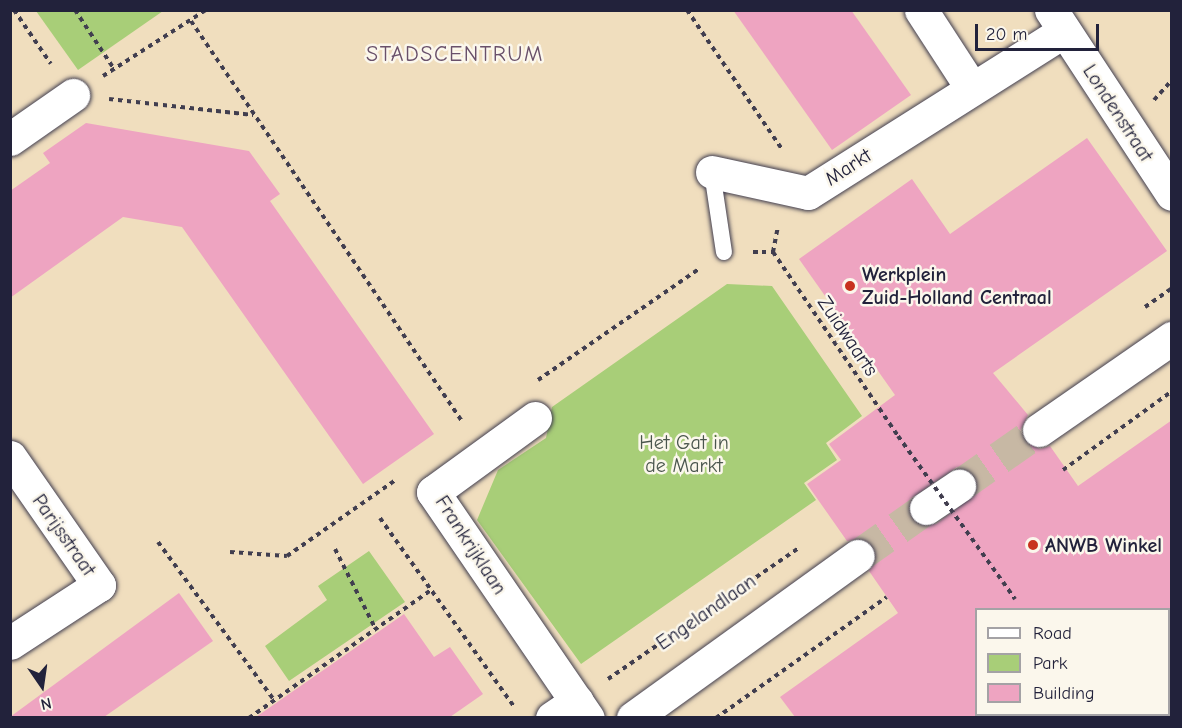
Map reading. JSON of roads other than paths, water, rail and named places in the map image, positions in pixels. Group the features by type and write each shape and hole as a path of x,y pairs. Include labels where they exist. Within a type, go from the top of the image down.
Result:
{"street":[{"path":"921,10 971,87"},
{"name":"Londenstraat","path":"971,87 1058,21 1172,194"},
{"name":"Markt","path":"712,172 786,186 808,193 971,87"},
{"path":"10,140 73,95"},
{"path":"1039,430 1172,338"},
{"name":"Frankrijklaan","path":"536,418 433,492 572,712"},
{"name":"Parijsstraat","path":"10,457 99,585 10,643"},
{"path":"926,508 959,486"},
{"path":"633,717 858,556"}],"lane":[{"path":"712,172 724,252"}],"tunnel":[{"path":"959,486 1039,430"},
{"path":"858,556 926,508"}],"place":[{"name":"Werkplein Zuid-Holland Centraal","path":"850,286"},
{"name":"ANWB Winkel","path":"1033,545"}],"district":[{"name":"STADSCENTRUM","path":"455,55"}],"park label":[{"name":"Het Gat in de Markt","path":"684,454"}]}
